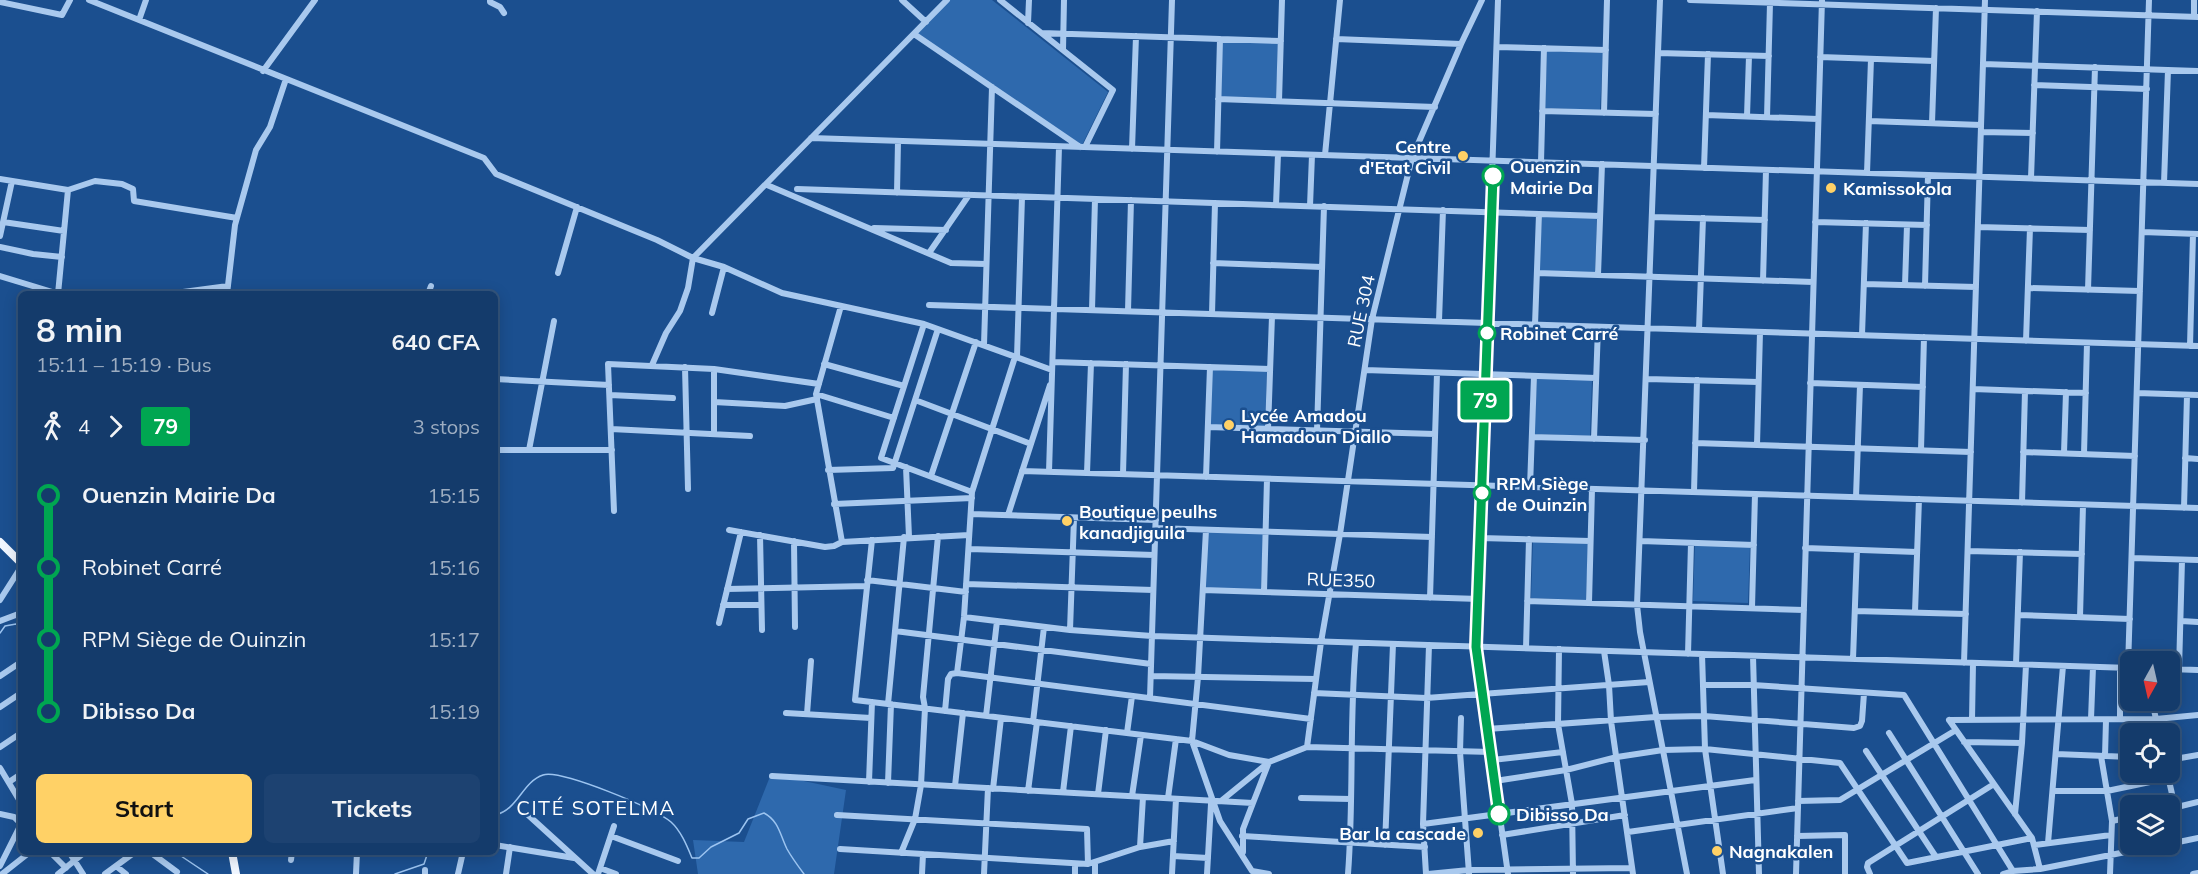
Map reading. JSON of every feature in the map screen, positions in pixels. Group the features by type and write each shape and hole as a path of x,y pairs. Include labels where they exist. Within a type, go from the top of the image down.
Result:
{"main road":[{"path":"0,542 18,562"},
{"path":"233,855 236,874"}],"street":[{"path":"0,3 62,15 70,0"},
{"path":"89,0 484,158 496,174 657,240 693,258 724,267 782,293 924,324 1052,370"},
{"path":"140,20 146,0"},
{"path":"263,71 315,0"},
{"path":"490,0 500,6 504,13"},
{"path":"902,0 926,22"},
{"path":"652,365 666,333 680,311 688,288 693,258 947,0"},
{"path":"1000,0 1113,90 1083,147"},
{"path":"1028,23 1029,0"},
{"path":"1063,50 1064,0"},
{"path":"1150,699 1172,0"},
{"path":"1279,101 1282,0"},
{"path":"1325,155 1340,0"},
{"name":"RUE 304","path":"1307,747 1321,642 1340,534 1372,319 1412,158 1482,0"},
{"path":"1498,0 1476,647 1508,872"},
{"path":"1604,113 1607,0"},
{"path":"1660,0 1637,604 1649,682 1687,874"},
{"path":"1690,0 1874,3 1936,8 2196,17 2194,0"},
{"path":"1964,663 1985,0"},
{"path":"2129,651 2150,0"},
{"path":"1796,874 1822,2"},
{"path":"1767,117 1770,3"},
{"path":"1932,123 1936,8"},
{"path":"2031,178 2037,11"},
{"path":"1042,33 1281,41"},
{"path":"914,34 1083,147"},
{"path":"1132,149 1136,36"},
{"path":"1216,152 1220,39"},
{"path":"1336,39 1461,44"},
{"path":"1497,47 1606,50"},
{"path":"1541,162 1544,48"},
{"path":"1658,53 1769,56"},
{"path":"1704,168 1708,54"},
{"path":"1747,116 1749,56"},
{"path":"1820,57 1934,61"},
{"path":"1867,173 1871,59"},
{"path":"1983,64 2198,70"},
{"path":"2088,290 2095,67"},
{"path":"2164,183 2168,70"},
{"path":"213,291 228,290 237,218 256,150 270,127 286,79"},
{"path":"2034,85 2147,88"},
{"path":"984,345 992,87"},
{"path":"1218,99 1435,107"},
{"path":"1542,111 1656,114"},
{"path":"1706,115 1818,119"},
{"path":"1869,121 1932,123 2033,134"},
{"path":"811,138 2198,184"},
{"path":"897,193 898,141"},
{"path":"1049,472 1059,147"},
{"path":"1276,205 1278,154"},
{"path":"1310,206 1312,155"},
{"path":"1598,275 1602,164"},
{"path":"1763,281 1766,170"},
{"path":"1925,286 1928,175"},
{"path":"0,179 68,190 95,181 122,184 133,189 134,201 237,218"},
{"path":"0,236 12,181"},
{"path":"767,185 951,262 986,264"},
{"path":"797,189 1600,216"},
{"path":"58,291 68,190"},
{"path":"929,254 969,195"},
{"path":"957,674 964,617 972,495 1016,357 1022,197"},
{"path":"1092,310 1095,199"},
{"path":"1128,311 1131,200"},
{"path":"1212,314 1215,203"},
{"path":"1317,431 1324,206"},
{"path":"558,273 577,207"},
{"path":"1439,321 1443,210"},
{"path":"1535,325 1539,214"},
{"path":"1652,217 1765,220"},
{"path":"1699,330 1702,218"},
{"path":"3,222 64,231"},
{"path":"1815,222 1927,225"},
{"path":"1862,335 1866,223"},
{"path":"1905,285 1907,225"},
{"path":"1978,226 2090,230"},
{"path":"869,228 946,230"},
{"path":"2026,341 2030,228"},
{"path":"2142,232 2196,234 2195,295 2190,346"},
{"path":"0,247 62,257"},
{"path":"1213,263 1322,267"},
{"path":"712,313 724,267"},
{"path":"1537,273 1813,282"},
{"path":"0,276 48,291"},
{"path":"1864,284 1976,287"},
{"path":"429,291 431,286"},
{"path":"2028,288 2140,291"},
{"path":"929,305 2198,346"},
{"path":"841,306 816,396 842,542"},
{"path":"1268,429 1272,316"},
{"path":"529,450 554,321"},
{"path":"924,324 881,458 972,495"},
{"path":"1594,439 1598,327"},
{"path":"828,470 893,468 938,329"},
{"path":"1756,444 1760,332"},
{"path":"1921,450 1924,337"},
{"path":"931,477 976,342"},
{"path":"2084,454 2087,343"},
{"path":"1053,362 1270,369"},
{"path":"1088,473 1091,363"},
{"path":"614,511 609,364 714,369 819,384"},
{"path":"824,364 904,386"},
{"path":"1123,474 1126,364"},
{"path":"685,367 688,489"},
{"path":"1206,477 1210,367"},
{"path":"714,369 714,434"},
{"path":"1365,370 1596,378"},
{"path":"1430,598 1437,373"},
{"path":"1530,487 1534,376"},
{"path":"1008,515 1052,378"},
{"path":"498,379 609,385"},
{"path":"1647,379 1758,382"},
{"path":"1694,492 1697,380"},
{"path":"1810,383 1923,387"},
{"path":"1856,497 1860,385"},
{"path":"1973,389 2086,393"},
{"path":"2022,503 2025,390"},
{"path":"2064,453 2066,392"},
{"path":"2137,393 2198,395"},
{"path":"610,395 673,398"},
{"path":"2184,508 2187,395"},
{"path":"714,402 785,406 816,396 894,418"},
{"path":"915,399 1031,444"},
{"path":"1208,427 1435,434"},
{"path":"611,429 750,436"},
{"path":"1532,437 1645,440"},
{"path":"1695,442 1971,452"},
{"path":"498,450 612,450"},
{"path":"2024,452 2135,456"},
{"path":"2186,458 2198,459"},
{"path":"888,783 889,704 900,584 907,537 906,467"},
{"path":"1022,471 2198,508"},
{"path":"1264,592 1267,479"},
{"path":"1588,603 1592,489"},
{"path":"1752,608 1755,494"},
{"path":"834,504 908,501 972,495"},
{"path":"1915,612 1919,499"},
{"path":"2080,617 2083,505"},
{"path":"971,514 1156,520"},
{"path":"1070,630 1074,518"},
{"path":"1155,528 1432,537"},
{"path":"729,530 825,547 842,542 969,535"},
{"path":"1206,530 1192,741 1220,820 1252,871 1269,874"},
{"path":"719,623 741,532"},
{"path":"760,536 762,630"},
{"path":"902,853 915,819 921,785 925,708 923,698 938,536"},
{"path":"1481,537 1590,541"},
{"path":"1526,648 1529,539"},
{"path":"872,540 855,700 1192,741 1229,755 1269,762"},
{"path":"794,541 795,627"},
{"path":"1641,541 1754,545"},
{"path":"1688,654 1691,543"},
{"path":"1805,548 1917,552"},
{"path":"969,549 1155,555"},
{"path":"1853,659 1857,550"},
{"path":"1968,550 2082,554"},
{"path":"2016,664 2020,552"},
{"path":"2132,558 2198,560"},
{"path":"2180,651 2182,560"},
{"path":"0,600 18,570"},
{"path":"727,589 867,583 900,584 966,592"},
{"path":"966,584 1153,590"},
{"name":"RUE350","path":"1203,590 1479,599"},
{"path":"1527,601 1804,610"},
{"path":"723,605 762,605"},
{"path":"1855,610 1966,614"},
{"path":"0,621 18,614"},
{"path":"2018,615 2130,619"},
{"path":"964,617 1070,630 1152,636 2120,668"},
{"path":"986,716 997,621"},
{"path":"2181,621 2198,621"},
{"path":"1028,790 1044,627"},
{"path":"895,631 1151,664"},
{"path":"1348,874 1351,843 1352,695 1356,643"},
{"path":"1385,845 1393,644"},
{"path":"1429,645 1423,824 1427,874 1632,871 1611,721 1605,651"},
{"path":"1559,650 1558,724 1572,804 1573,872"},
{"path":"1702,654 1705,749 1723,874"},
{"path":"1753,656 1759,874"},
{"path":"807,714 811,661"},
{"path":"1972,720 1973,663"},
{"path":"0,675 18,664"},
{"path":"2015,815 2024,720 2026,665"},
{"path":"2048,843 2063,666"},
{"path":"2091,720 2093,667"},
{"path":"2180,670 2198,670"},
{"path":"945,711 948,679 951,674 957,674 1311,719"},
{"path":"1151,676 1316,679"},
{"path":"1314,693 1426,698 1649,682"},
{"path":"1703,686 1753,685 1904,695 2013,870"},
{"path":"1487,729 1656,717 1704,716 1800,725 1860,726 1864,693"},
{"path":"0,707 18,695"},
{"path":"1127,733 1131,696"},
{"path":"869,782 872,702"},
{"path":"2120,711 2120,719"},
{"path":"2154,711 2157,723"},
{"path":"786,713 871,718"},
{"path":"954,786 963,713"},
{"path":"2040,869 2034,842 1949,720 2156,719 2198,715"},
{"path":"984,874 990,788 1000,718"},
{"path":"1461,718 1460,752 1469,872"},
{"path":"2106,720 2103,756 2112,821 2110,874"},
{"path":"1063,792 1071,726"},
{"path":"1098,794 1106,730"},
{"path":"1628,832 1840,800 1956,730"},
{"path":"1889,734 1978,874"},
{"path":"0,747 18,735"},
{"path":"1132,796 1141,735"},
{"path":"1168,798 1176,739"},
{"path":"1964,742 2022,743"},
{"path":"1221,801 1269,762 1307,747 1491,752"},
{"path":"1495,781 1566,770 1617,757 1663,750 1705,749 1840,763 1907,863 1997,845 2048,843 2111,835"},
{"path":"1866,751 1936,857"},
{"path":"1492,760 1563,752"},
{"path":"2056,754 2120,757"},
{"path":"2180,758 2198,755"},
{"path":"1243,856 1244,824 1269,762"},
{"path":"0,768 18,797"},
{"path":"9,782 18,776"},
{"path":"772,776 1253,803"},
{"path":"1423,824 1755,780"},
{"path":"2053,791 2107,791 2138,783"},
{"path":"1870,874 1868,864 1994,784"},
{"path":"1140,847 1143,797"},
{"path":"1300,798 1351,799"},
{"path":"1172,874 1176,799"},
{"path":"1207,874 1212,801"},
{"path":"2180,807 2198,805"},
{"path":"0,814 18,820"},
{"path":"527,814 593,874"},
{"path":"837,815 1086,829 1088,864"},
{"path":"1502,835 1625,815"},
{"path":"2112,821 2120,819"},
{"path":"0,866 4,851 18,825"},
{"path":"614,826 599,871 616,874"},
{"path":"1797,836 1845,835 1845,874"},
{"path":"611,836 678,861"},
{"path":"1242,836 1425,847"},
{"path":"2180,842 2198,838"},
{"path":"840,849 1088,864 1140,847 1174,841"},
{"path":"498,845 575,858"},
{"path":"506,874 510,847"},
{"path":"922,874 923,854"},
{"path":"2002,874 2013,870 2030,872 2120,854"},
{"path":"2,874 26,855"},
{"path":"53,855 66,868"},
{"path":"71,855 83,874"},
{"path":"58,874 82,855"},
{"path":"105,874 131,855"},
{"path":"154,855 177,872"},
{"path":"291,860 292,855"},
{"path":"356,874 357,855"},
{"path":"460,874 463,855"},
{"path":"1173,856 1208,858"},
{"path":"1095,862 1095,874"},
{"path":"1075,874 1076,864"},
{"path":"116,866 126,874"},
{"path":"2193,874 2198,873"}],"shaded area":[{"path":"949,0 992,0 1108,92 1082,145 916,34"},
{"path":"1222,41 1278,43 1276,100 1220,98"},
{"path":"1547,51 1603,53 1600,110 1545,108"},
{"path":"1542,214 1597,217 1595,274 1539,271"},
{"path":"1212,369 1267,371 1265,428 1210,426"},
{"path":"1537,377 1592,380 1590,436 1534,434"},
{"path":"1207,531 1263,533 1261,590 1205,588"},
{"path":"1533,541 1588,543 1586,600 1531,598"},
{"path":"1695,544 1750,546 1748,603 1693,601"},
{"path":"771,774 846,790 834,874 698,874 693,840 744,842"}],"waterway":[{"path":"0,633 5,626 18,626"},
{"path":"498,814 509,808 530,784 543,775 568,778 608,791 662,816 678,830 692,858 699,858 711,847 739,833 748,819 764,813 776,824 787,849 804,874"},
{"path":"180,855 208,874"},
{"path":"395,874 424,864 427,855"}],"bus line":[{"name":"79","path":"1493,176 1476,647 1499,814"}],"place":[{"name":"Centre d'Etat Civil","path":"1463,156"},
{"name":"Ouenzin Mairie Da","path":"1493,176"},
{"name":"Kamissokola","path":"1831,188"},
{"name":"Robinet Carré","path":"1487,333"},
{"name":"Lycée Amadou Hamadoun Diallo","path":"1229,425"},
{"name":"RPM Siège de Ouinzin","path":"1482,493"},
{"name":"Boutique peulhs kanadjiguila","path":"1067,521"},
{"name":"Dibisso Da","path":"1499,814"},
{"name":"Bar la cascade","path":"1478,833"},
{"name":"Nagnakalen","path":"1717,851"}],"district":[{"name":"CITÉ SOTELMA","path":"596,807"}]}
